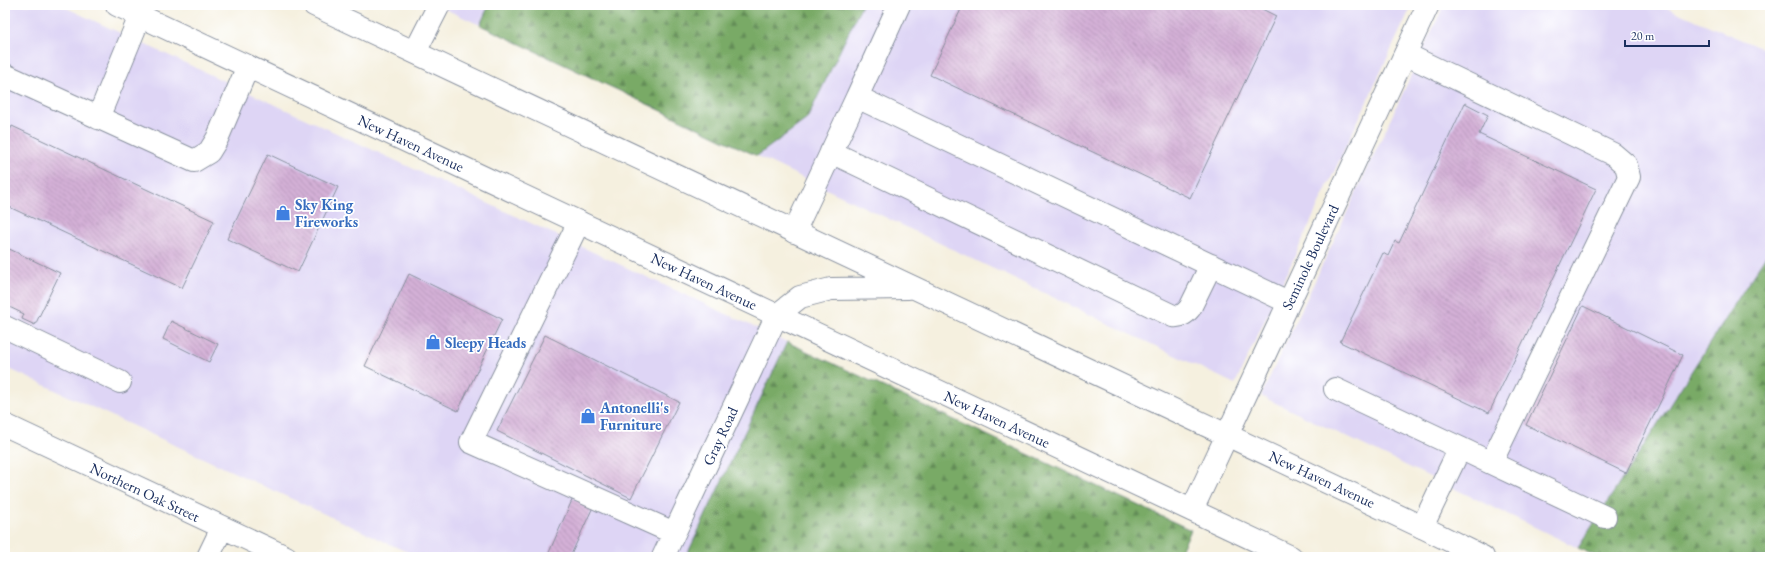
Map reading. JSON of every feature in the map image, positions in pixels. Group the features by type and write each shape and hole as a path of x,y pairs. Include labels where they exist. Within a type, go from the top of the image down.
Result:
{"main road":[{"name":"New Haven Avenue","path":"117,5 1291,557"},
{"name":"New Haven Avenue","path":"314,5 1226,434 1483,557"},
{"path":"415,52 439,5"},
{"path":"794,232 900,5"},
{"name":"Seminole Boulevard","path":"1192,510 1226,434 1428,5"},
{"path":"98,118 140,16"},
{"path":"1405,54 1613,154 1626,164 1629,177 1491,463"},
{"path":"5,76 194,161 209,152 248,66"},
{"path":"857,97 1288,302"},
{"path":"831,152 1174,316 1185,314 1190,308 1211,265"},
{"path":"579,222 471,442 674,532"},
{"path":"777,315 800,297 831,289 914,288"},
{"name":"Gray Road","path":"663,557 777,315"},
{"path":"5,327 120,382"},
{"path":"1335,389 1605,517"},
{"name":"Northern Oak Street","path":"5,425 286,557"},
{"path":"1422,527 1460,448"},
{"path":"208,557 222,528"}],"shaded area":[{"path":"5,5 60,5 787,342 686,557 418,557 5,367"},
{"path":"436,5 489,5 480,25"},
{"path":"862,5 1412,5 1235,384 757,156 807,119"},
{"path":"1444,5 1660,5 1770,52 1770,249 1578,548 1261,396"}],"green space":[{"path":"489,5 862,5 807,119 757,156 480,25"},
{"path":"1770,249 1770,557 1598,557 1578,548"},
{"path":"787,342 1191,530 1178,557 686,557"}],"building":[{"path":"963,5 1254,5 1276,16 1190,198 930,75"},
{"path":"1465,103 1488,115 1479,134 1596,189 1489,413 1340,342 1383,253 1388,256 1395,241 1399,243"},
{"path":"12,126 214,221 182,288 5,205 5,142"},
{"name":"Sky King Fireworks","path":"268,154 338,187 298,272 227,239"},
{"path":"5,247 60,273 35,325 22,319 24,314 5,305"},
{"name":"Sleepy Heads","path":"409,274 502,319 458,411 365,366"},
{"path":"1583,306 1683,355 1626,473 1526,425"},
{"path":"171,321 218,344 209,362 163,339"},
{"name":"Antonelli's Furniture","path":"545,335 679,402 631,498 497,431"},
{"path":"573,498 593,507 570,557 547,557"}],"place":[{"name":"Sky King Fireworks","path":"283,213"},
{"name":"Sleepy Heads","path":"433,342"},
{"name":"Antonelli's Furniture","path":"588,416"}]}
